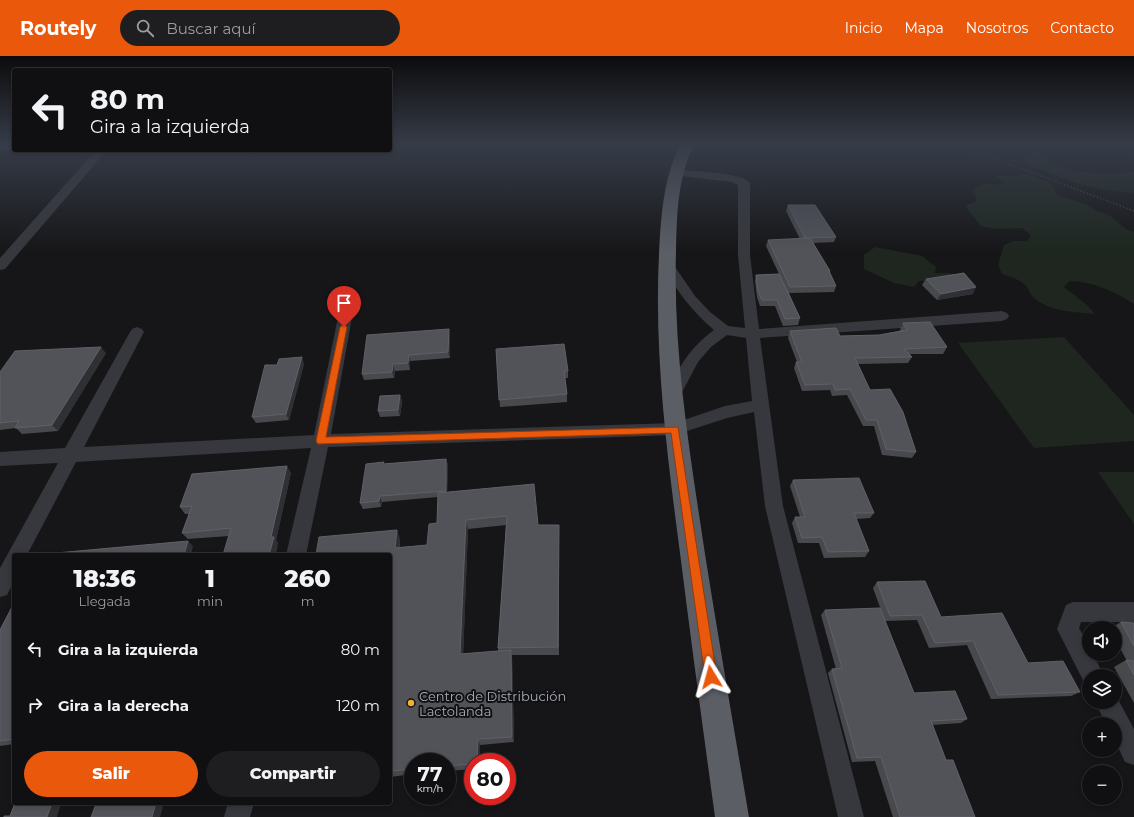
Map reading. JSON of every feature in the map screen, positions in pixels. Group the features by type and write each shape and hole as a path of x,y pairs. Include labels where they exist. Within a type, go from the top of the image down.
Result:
{"highway":[{"path":"674,181 671,190 666,264 666,304 675,429 732,817"}],"street":[{"path":"0,266 75,181"},
{"path":"738,181 744,183 744,255 760,405 774,506 851,817"},
{"path":"666,264 690,299 705,315 724,330 752,334 1002,316"},
{"path":"296,553 321,441 346,312"},
{"path":"672,396 692,359 706,342 724,330"},
{"path":"18,553 137,332"},
{"path":"0,459 321,441 675,429 725,412 760,405"},
{"path":"0,588 12,565"},
{"path":"1089,669 1068,628 1073,612 1134,612"},
{"path":"1111,709 1134,753"},
{"path":"237,817 240,805"}],"path":[{"path":"1053,181 1134,211"}],"shaded area":[{"path":"1002,181 1045,181 1049,182 1058,195 1085,204 1095,210 1109,215 1126,229 1134,232 1134,304 1119,295 1095,285 1078,281 1070,281 1064,287 1087,305 1095,314 1062,310 1039,302 1031,295 1027,287 1021,282 1002,274 998,265 1004,245 1013,241 1027,241 1031,235 1022,228 996,229 981,226 966,205 975,202 976,197 972,190 984,183 997,185 1004,182"},
{"path":"1069,181 1134,181 1134,193 1105,190"},
{"path":"875,247 922,256 936,267 935,273 950,273 959,281 919,281 914,287 894,283 864,269 864,255"},
{"path":"1064,337 1134,415 1134,441 1034,448 958,343"},
{"path":"1098,472 1134,472 1134,524"}],"building":[{"path":"788,205 815,205 836,237 805,238"},
{"path":"810,238 830,271 836,286 790,287 768,240"},
{"path":"964,273 976,287 941,294 926,279"},
{"path":"779,274 800,318 785,319 777,300 762,300 758,291 756,275"},
{"path":"930,322 947,347 904,349 912,357 855,358 870,390 890,389 903,412 916,452 886,449 877,420 866,420 850,389 835,390 833,384 805,385 796,362 802,362 790,331 836,328 840,336 879,335 907,330 903,323"},
{"path":"449,329 448,352 409,355 408,363 393,364 392,372 362,374 367,335"},
{"path":"564,344 568,371 564,371 567,394 499,400 496,349"},
{"path":"101,347 52,425 15,428 19,421 0,423 0,372 15,351"},
{"path":"302,357 286,414 252,417 265,365 277,365 279,359"},
{"path":"400,395 398,410 378,411 380,396"},
{"path":"446,459 446,491 380,496 379,501 360,503 366,464"},
{"path":"287,466 271,537 274,537 270,553 224,553 231,528 182,533 192,506 180,507 192,474"},
{"path":"859,478 874,513 854,513 869,551 828,552 822,537 802,538 795,517 805,517 793,480"},
{"path":"534,484 538,525 559,525 558,647 498,648 507,516 466,520 460,654 511,650 512,737 478,739 477,753 464,753 464,765 456,765 456,753 404,753 404,770 392,771 392,553 316,553 319,537 397,530 395,548 427,545 429,524 437,523 438,493"},
{"path":"188,541 185,553 56,553"},
{"path":"925,581 941,617 1002,613 1028,663 1063,661 1080,692 998,695 973,641 935,643 922,615 890,616 877,582"},
{"path":"12,607 12,739 0,741 0,630"},
{"path":"880,608 914,693 955,691 967,719 931,721 946,760 953,760 975,817 900,817 881,757 857,758 832,669 842,668 825,610"},
{"path":"1122,622 1134,623 1134,646 1122,624"},
{"path":"1126,660 1134,661 1134,675"},
{"path":"14,805 51,805 47,817 4,817 10,816"},
{"path":"96,805 155,805 152,817 91,817"}],"place":[{"name":"Centro de Distribución Lactolanda","path":"411,703"}],"route":[{"path":"344,327 321,441 675,429 711,677"}]}
